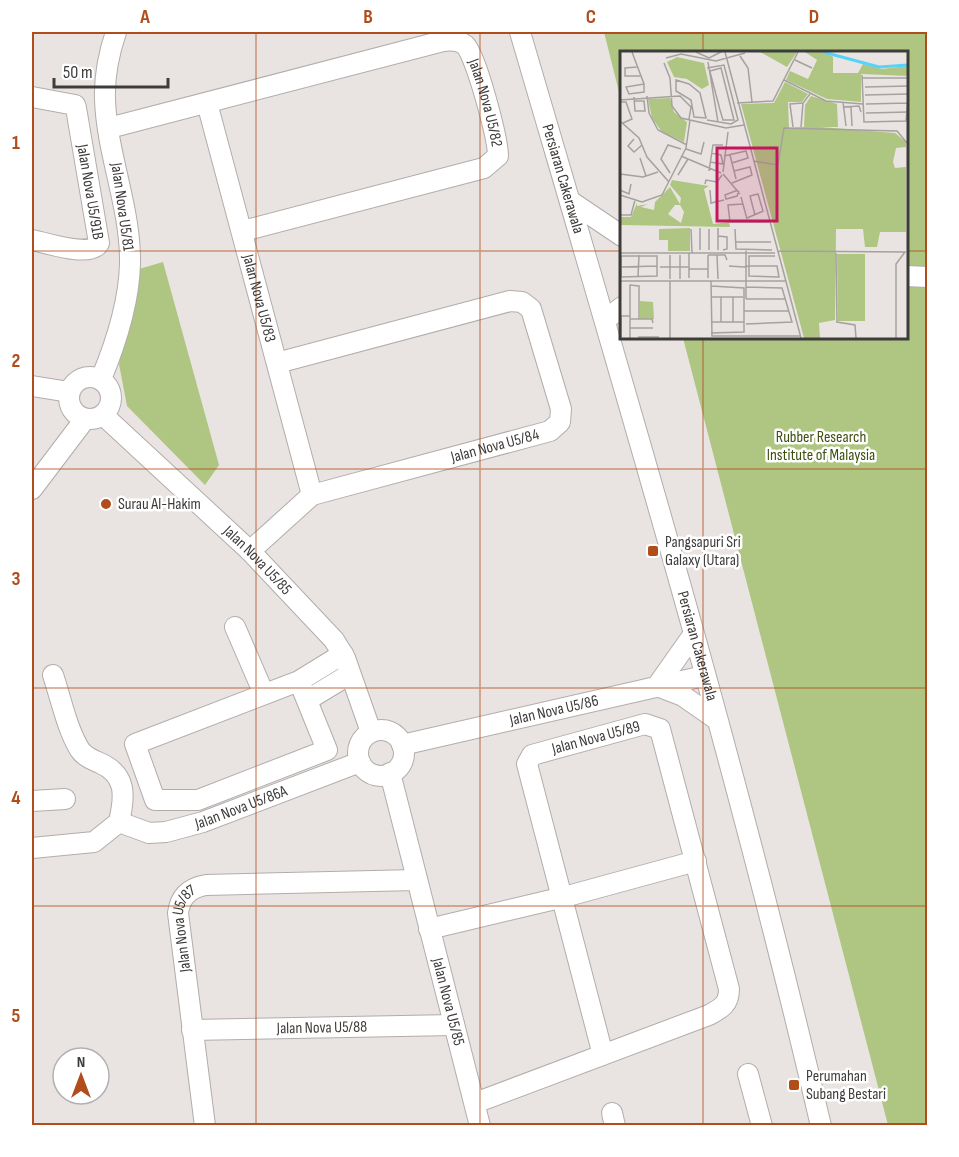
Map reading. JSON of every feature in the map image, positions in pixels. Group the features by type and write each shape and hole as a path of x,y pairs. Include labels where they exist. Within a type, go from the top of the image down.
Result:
{"street":[{"name":"Jalan Nova U5/81","path":"101,379 123,314 130,263 127,224 109,128 105,87 116,32"},
{"name":"Persiaran Cakerawala","path":"520,32 605,320 693,635 787,977 821,1125"},
{"name":"Jalan Nova U5/82","path":"109,128 452,40 465,45 470,51 496,138 498,156 484,168 243,231"},
{"name":"Jalan Nova U5/91B","path":"32,97 75,105 99,243 97,247 88,251 32,240"},
{"name":"Jalan Nova U5/83","path":"207,103 312,495"},
{"path":"570,201 620,235"},
{"path":"908,276 927,277"},
{"name":"Jalan Nova U5/84","path":"250,551 312,495 550,431 560,422 561,409 531,309 522,302 510,301 277,363"},
{"path":"605,320 620,308"},
{"path":"32,489 94,417 109,408 112,399 108,386 101,379 82,378 69,392 73,411 94,417"},
{"path":"32,386 69,392"},
{"name":"Jalan Nova U5/85","path":"94,417 250,551 334,640 343,654 370,732"},
{"path":"235,627 264,694"},
{"path":"693,635 657,686 684,696 716,719"},
{"path":"299,681 309,699 327,750 198,800 155,800 135,744 299,681 343,654"},
{"path":"309,699 350,674"},
{"path":"32,848 94,842 119,822 123,803 118,774 114,769 82,753 53,675"},
{"name":"Jalan Nova U5/86","path":"402,746 704,676"},
{"name":"Jalan Nova U5/89","path":"474,1103 709,1015 722,1009 729,999 729,989 660,729 645,724 529,758 527,764 564,897 603,1054"},
{"path":"378,730 393,733 402,746 403,759 390,773 376,775 364,768 360,762 358,755 361,742 370,732 378,730"},
{"name":"Jalan Nova U5/86A","path":"119,822 149,833 166,832 203,822 360,762"},
{"name":"Jalan Nova U5/85","path":"390,773 480,1125"},
{"path":"32,801 65,800"},
{"path":"429,929 564,897 696,861"},
{"name":"Jalan Nova U5/87","path":"205,1125 177,913 180,901 188,892 206,885 417,880"},
{"name":"Jalan Nova U5/88","path":"192,1030 454,1025"},
{"path":"748,1074 762,1125"}],"green space":[{"name":"Rubber Research Institute of Malaysia","path":"604,32 927,32 927,1125 888,1125 683,339 908,339 908,51 620,51 620,96"},
{"path":"163,262 219,465 205,485 127,406 119,364 139,269"}],"place":[{"name":"Surau Al-Hakim","path":"106,504"},
{"name":"Pangsapuri Sri Galaxy (Utara)","path":"653,551"},
{"name":"Perumahan Subang Bestari","path":"794,1085"}]}
